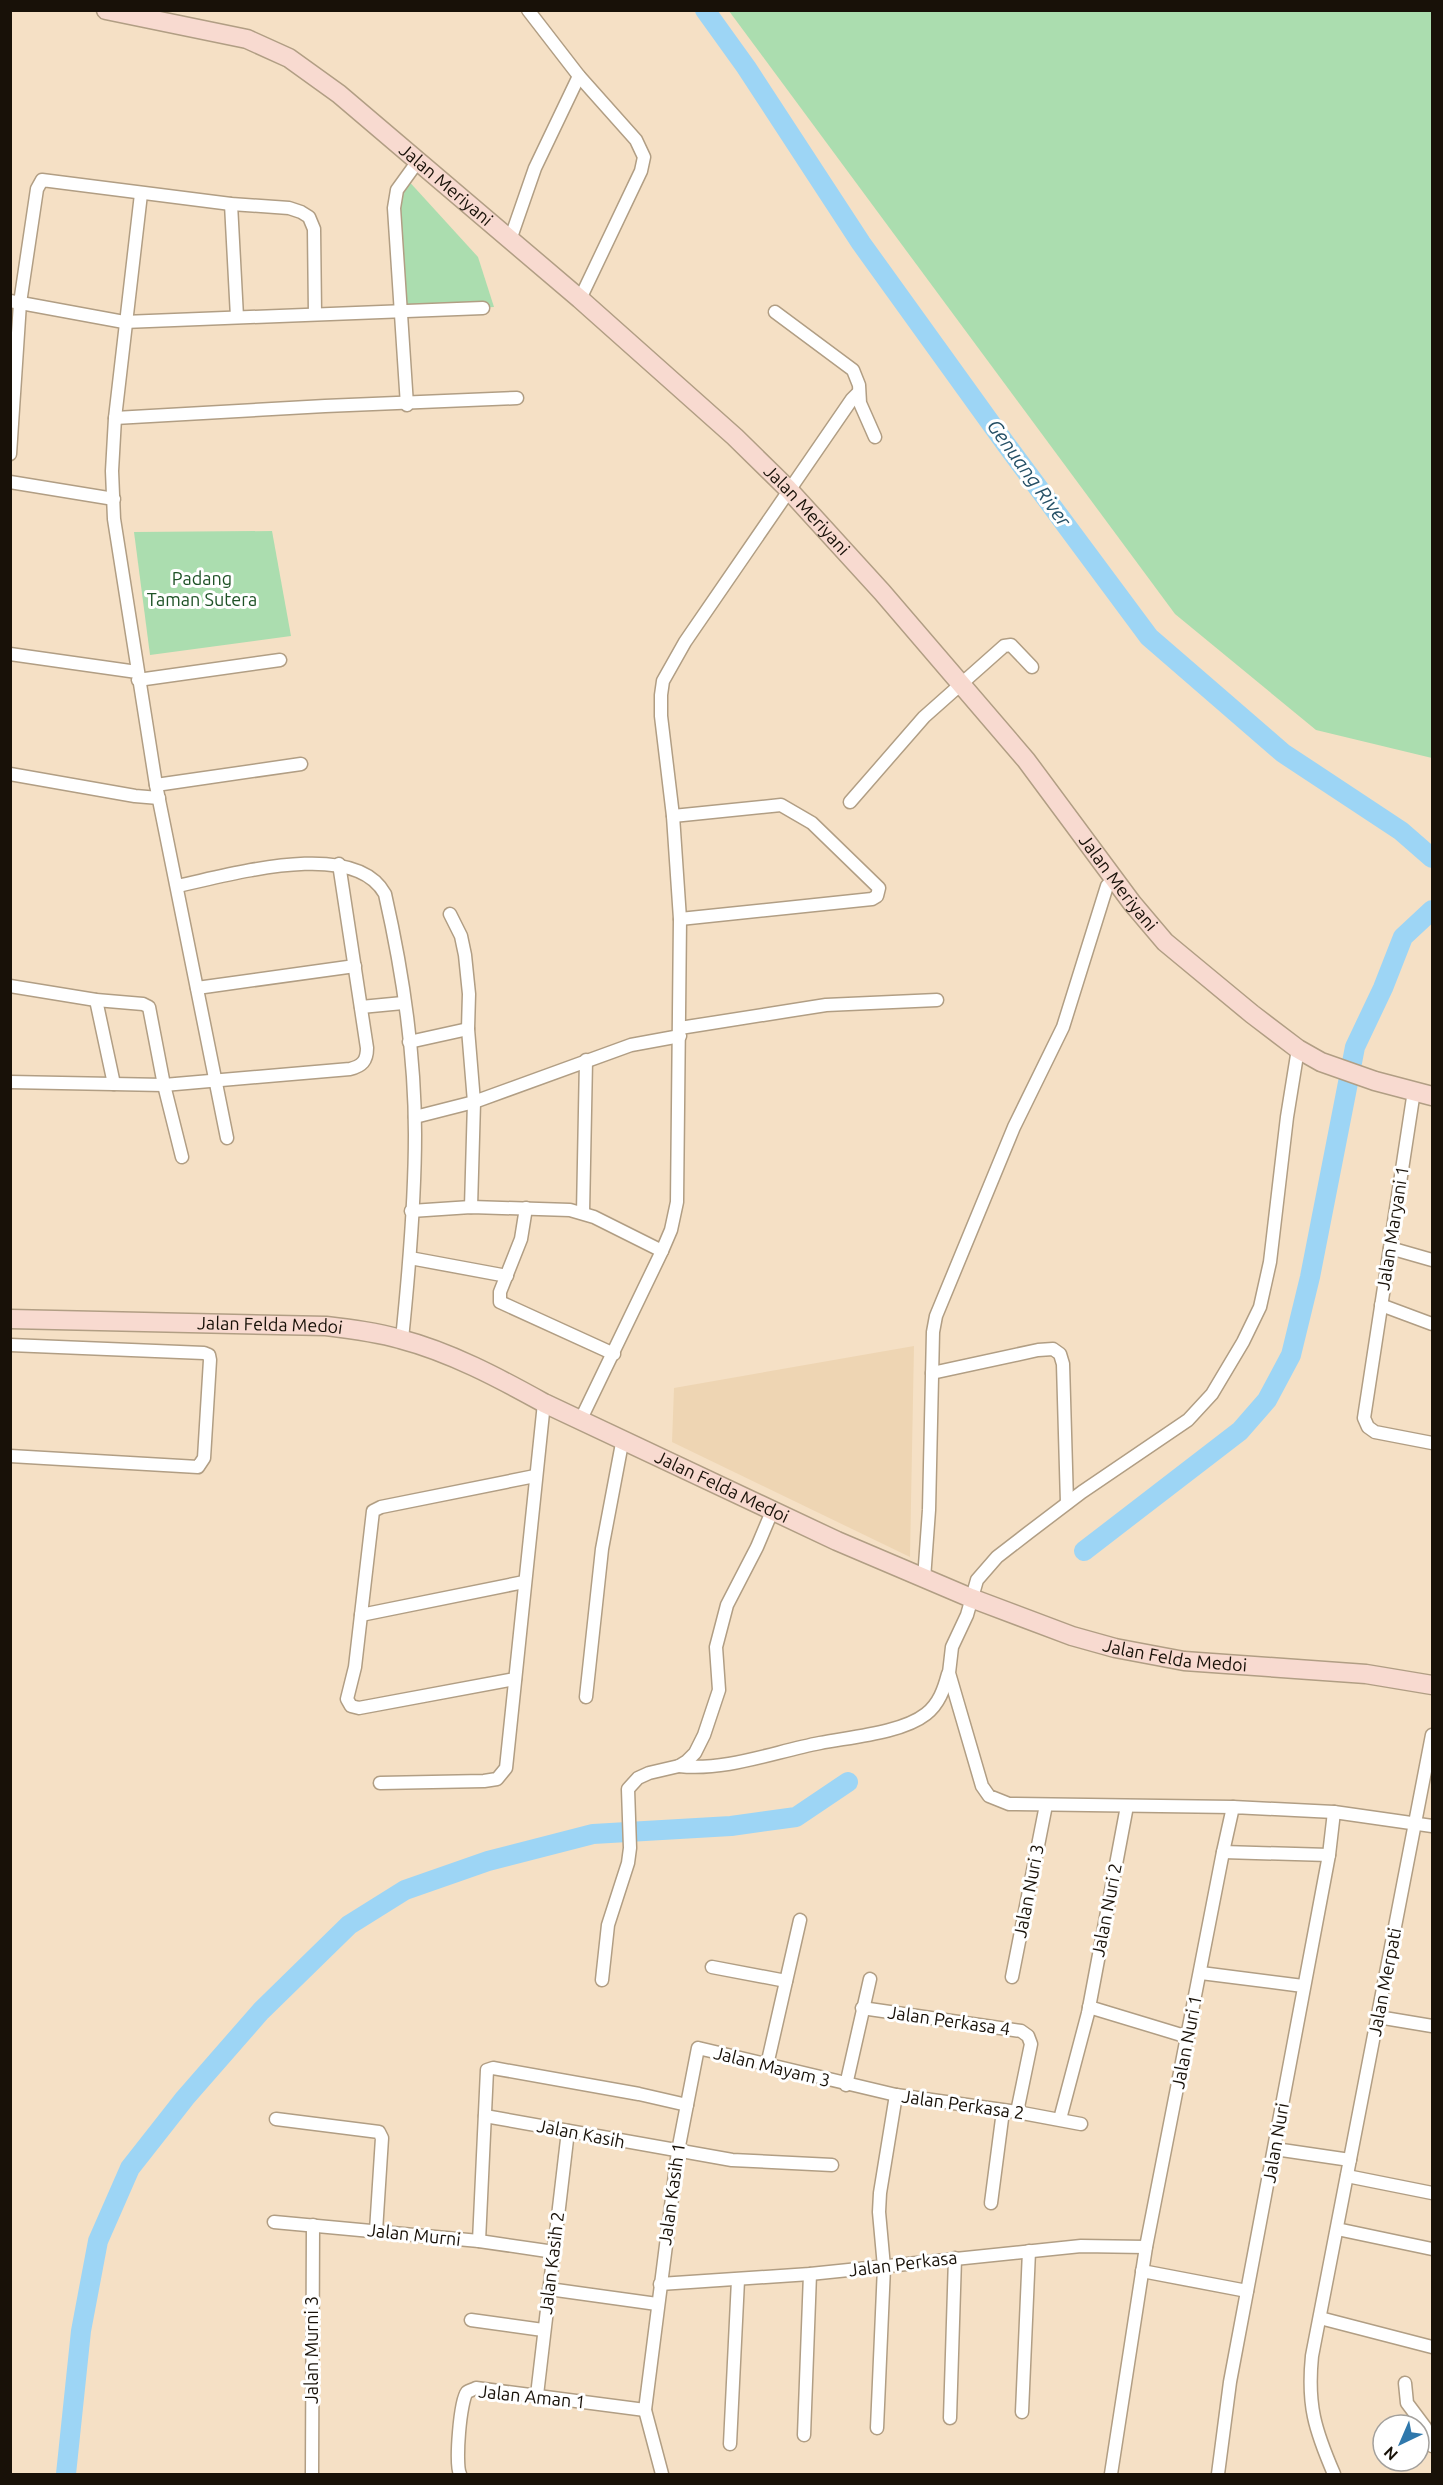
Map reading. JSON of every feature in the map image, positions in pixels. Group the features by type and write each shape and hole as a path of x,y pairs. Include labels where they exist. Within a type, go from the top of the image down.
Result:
{"street":[{"path":"528,10 579,76 636,140 644,162 580,299"},
{"name":"Jalan Meriyani","path":"118,12 247,39 288,58 322,81 580,299 735,437 788,489 882,592 1046,786 1165,942 1298,1049 1321,1062 1375,1081 1432,1096"},
{"path":"510,240 535,168 579,76"},
{"path":"407,405 394,199 400,184 418,161"},
{"path":"10,454 15,302 39,182 48,180 141,194 290,208 309,218 313,225 315,314"},
{"path":"141,194 124,322 115,418 112,471 114,499 138,676 157,791 227,1138"},
{"path":"231,204 237,317"},
{"path":"15,302 124,322 483,308"},
{"path":"775,312 853,370 858,378 858,393 865,418 875,437"},
{"path":"581,1419 662,1251 671,1230 677,1202 680,919 673,816 661,716 663,681 685,642 788,489 858,393"},
{"path":"115,418 517,398"},
{"path":"10,482 114,499"},
{"path":"850,802 924,717 1007,645 1016,648 1032,667"},
{"path":"10,654 138,676 280,660"},
{"path":"10,774 124,795 301,764"},
{"path":"673,816 781,805 812,823 879,888 877,896 872,899 680,919"},
{"path":"177,886 288,865 339,864 368,876 380,886 385,894 409,1042 415,1117 410,1258 402,1339"},
{"path":"10,1082 164,1085 216,1082 358,1067 364,1062 367,1053 339,864"},
{"path":"924,1578 929,1510 933,1332 939,1308 1017,1119 1063,1027 1107,886 1114,878"},
{"path":"450,914 461,936 470,994 468,1029 474,1102 471,1207"},
{"path":"197,988 355,966"},
{"path":"10,986 143,1004 149,1007 164,1085 182,1157"},
{"path":"96,999 114,1084"},
{"path":"415,1117 474,1102 586,1060 680,1032 826,1005 937,1000"},
{"path":"361,1007 403,1003"},
{"path":"409,1042 468,1029"},
{"path":"602,1980 608,1926 628,1863 630,1848 628,1789 638,1778 679,1766 700,1768 730,1764 819,1743 862,1737 916,1720 927,1713 938,1700 949,1673 952,1647 967,1615 977,1580 986,1568 1067,1503 1188,1419 1212,1394 1243,1342 1260,1307 1270,1262 1287,1117 1298,1049"},
{"path":"583,1213 586,1060"},
{"name":"Jalan Maryani 1","path":"1414,1091 1364,1418 1368,1427 1375,1432 1432,1443"},
{"path":"411,1211 471,1207 570,1210 583,1213 662,1251"},
{"path":"526,1208 521,1239 499,1298 504,1306 614,1354"},
{"path":"1390,1248 1432,1260"},
{"path":"410,1258 507,1276"},
{"path":"1381,1305 1432,1324"},
{"name":"Jalan Felda Medoi","path":"10,1319 326,1326 402,1339 505,1381 544,1403 924,1578 1072,1636 1184,1661 1354,1673 1432,1685"},
{"path":"10,1345 204,1353 209,1355 210,1360 204,1458 198,1467 10,1456"},
{"path":"932,1373 1038,1350 1053,1349 1060,1354 1063,1364 1067,1503"},
{"path":"380,1783 484,1781 501,1776 507,1761 544,1403"},
{"path":"586,1697 602,1549 623,1438"},
{"path":"514,1678 355,1709 347,1699 355,1667 371,1516 375,1509 535,1476"},
{"path":"679,1766 695,1753 704,1735 719,1690 716,1647 718,1631 727,1605 757,1547 773,1509"},
{"path":"361,1615 524,1582"},
{"path":"949,1673 982,1786 989,1796 1000,1803 1233,1807 1335,1812 1432,1826"},
{"name":"Jalan Merpati","path":"1334,2475 1317,2434 1311,2406 1311,2364 1432,1735"},
{"name":"Jalan Nuri 3","path":"1012,1977 1046,1805"},
{"name":"Jalan Nuri 2","path":"1059,2119 1080,2050 1089,2010 1127,1806"},
{"name":"Jalan Nuri 1","path":"1111,2475 1146,2247 1233,1807"},
{"name":"Jalan Nuri","path":"1215,2474 1335,1812"},
{"path":"1223,1852 1329,1855"},
{"path":"767,2065 800,1920"},
{"path":"712,1967 786,1981"},
{"path":"1201,1973 1303,1986"},
{"path":"846,2085 870,1979"},
{"name":"Jalan Perkasa 4","path":"862,2008 1021,2031 1028,2036 1031,2044 1017,2112"},
{"path":"1089,2010 1188,2037"},
{"path":"1378,2017 1432,2026"},
{"name":"Jalan Mayam 3","path":"698,2048 846,2085"},
{"name":"Jalan Kasih 1","path":"645,2410 678,2151 698,2048"},
{"path":"479,2241 487,2070 493,2068 639,2094 687,2106"},
{"name":"Jalan Perkasa 2","path":"846,2085 1081,2124"},
{"path":"877,2428 884,2267 879,2212 880,2193 896,2095"},
{"path":"991,2203 1004,2111"},
{"name":"Jalan Kasih","path":"485,2116 732,2160 832,2165"},
{"path":"276,2119 378,2132 382,2138 376,2231"},
{"name":"Jalan Kasih 2","path":"537,2395 568,2131"},
{"path":"1275,2149 1350,2160"},
{"path":"1347,2176 1432,2193"},
{"name":"Jalan Murni","path":"274,2222 479,2241 554,2252"},
{"name":"Jalan Murni 3","path":"312,2475 313,2225"},
{"path":"1337,2229 1432,2249"},
{"name":"Jalan Perkasa","path":"660,2284 810,2274 1081,2246 1146,2247"},
{"path":"1022,2412 1029,2251"},
{"path":"950,2418 955,2258"},
{"path":"1142,2271 1247,2291"},
{"path":"804,2435 810,2274"},
{"path":"730,2444 738,2280"},
{"path":"549,2289 657,2304"},
{"path":"1320,2318 1432,2347"},
{"path":"471,2320 543,2330"},
{"path":"1405,2383 1407,2403 1425,2427 1432,2446"},
{"name":"Jalan Aman 1","path":"460,2475 457,2469 464,2399 468,2392 476,2388 645,2410"},
{"path":"645,2410 662,2475"}],"shaded area":[{"path":"914,1346 910,1557 672,1442 674,1388"}],"green space":[{"path":"729,11 1432,11 1432,758 1316,730 1175,614"},
{"path":"405,177 478,257 494,307 400,312 394,208"},
{"name":"Padang Taman Sutera","path":"272,531 291,636 150,655 134,532"}],"waterway":[{"name":"Genuang River","path":"705,10 746,67 861,243 1149,637 1283,753 1401,831 1432,858"},
{"path":"1084,1551 1240,1431 1267,1400 1291,1355 1310,1277 1355,1047 1383,988 1403,937 1432,910"},
{"path":"66,2474 81,2331 98,2241 130,2168 185,2098 261,2011 349,1925 405,1890 488,1861 593,1834 731,1826 796,1817 848,1782"}]}
